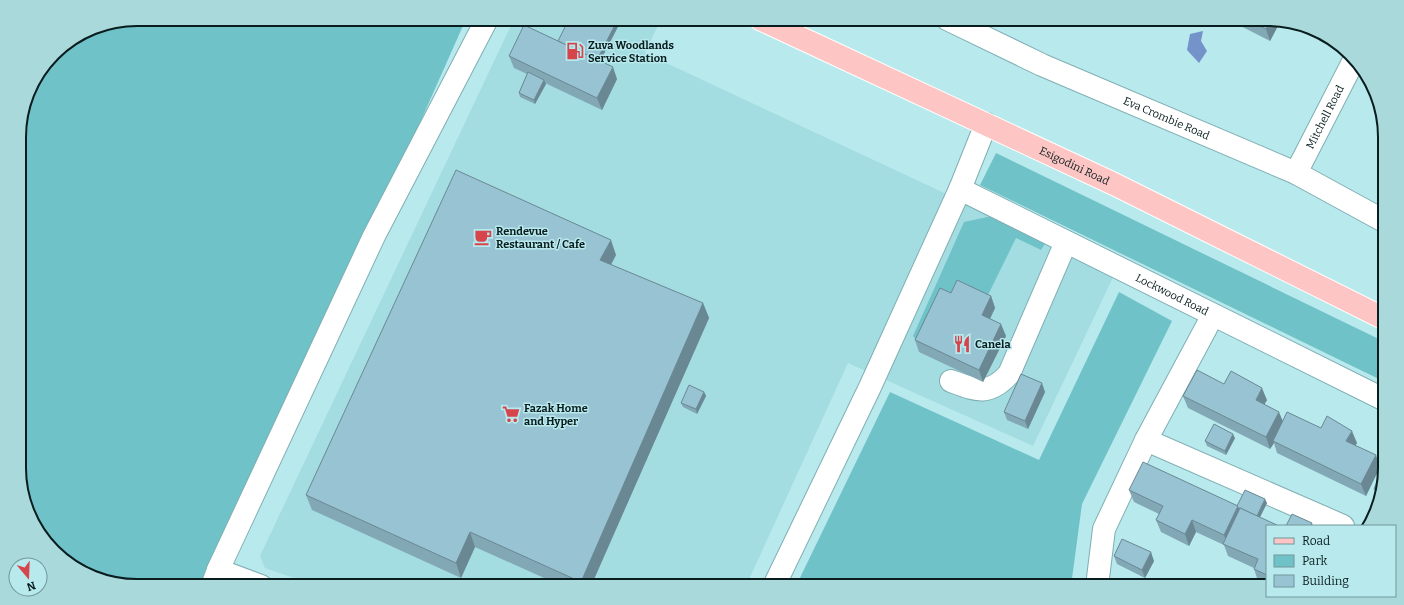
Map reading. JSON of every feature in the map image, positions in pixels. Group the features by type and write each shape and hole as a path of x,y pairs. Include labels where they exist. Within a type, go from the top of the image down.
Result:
{"main road":[{"name":"Esigodini Road","path":"775,26 1114,184 1378,316"}],"street":[{"path":"215,578 374,236 483,26"},
{"name":"Eva Crombie Road","path":"961,26 1042,65 1296,174 1378,218"},
{"name":"Mitchell Road","path":"1296,174 1352,65"},
{"path":"777,579 870,387 960,189 986,124"},
{"name":"Lockwood Road","path":"960,189 1378,396"},
{"path":"951,381 976,391 983,390 1003,380 1009,374 1066,242"},
{"path":"1098,579 1104,528 1146,440 1213,314"},
{"path":"1146,440 1341,525"}],"shaded area":[{"path":"511,26 658,26 645,53 1115,273 1033,446 848,363 749,579 297,579 265,568 260,556"},
{"path":"1203,31 1201,41 1207,51 1199,63 1187,50 1190,34"}],"green space":[{"path":"463,26 217,579 129,579 115,577 94,571 69,556 58,547 49,536 34,511 27,483 26,468 26,129 34,94 49,69 64,53 81,41 101,32 122,27"},
{"path":"996,153 1378,339 1378,379 980,185"},
{"path":"992,216 1046,242 1041,250 1016,238 986,299 921,346 913,336 964,222"},
{"path":"1119,292 1172,321 1082,504 1072,579 799,579 890,392 1039,460"}],"building":[{"path":"524,26 526,26 613,67 597,98 509,56"},
{"path":"566,26 614,26 597,60 558,41"},
{"path":"1260,26 1268,26 1266,29"},
{"path":"528,72 544,80 534,100 519,93"},
{"name":"Fazak Home and Hyper","path":"456,170 611,240 600,260 703,303 582,579 574,579 470,532 456,563 306,495"},
{"name":"Canela","path":"957,280 991,296 982,315 1001,324 979,370 915,340 940,288 951,293"},
{"path":"1197,370 1224,384 1231,371 1262,388 1256,400 1279,412 1266,437 1183,396"},
{"path":"1021,374 1042,383 1025,421 1004,412"},
{"path":"689,385 704,392 696,409 681,403"},
{"path":"1287,412 1321,428 1327,416 1352,431 1346,441 1376,455 1361,484 1273,441"},
{"path":"1214,424 1233,434 1225,451 1205,441"},
{"path":"1143,462 1238,506 1224,535 1192,520 1185,534 1156,520 1163,506 1129,490"},
{"path":"1245,490 1265,499 1257,516 1238,508 1237,506"},
{"path":"1240,508 1277,525 1266,525 1266,575 1254,569 1258,559 1223,544"},
{"path":"1292,514 1312,523 1311,525 1286,525"},
{"path":"1122,539 1151,552 1142,570 1114,556"}],"place":[{"name":"Zuva Woodlands Service Station","path":"575,51"},
{"name":"Rendevue Restaurant / Cafe","path":"483,237"},
{"name":"Canela","path":"962,344"},
{"name":"Fazak Home and Hyper","path":"511,414"}]}
